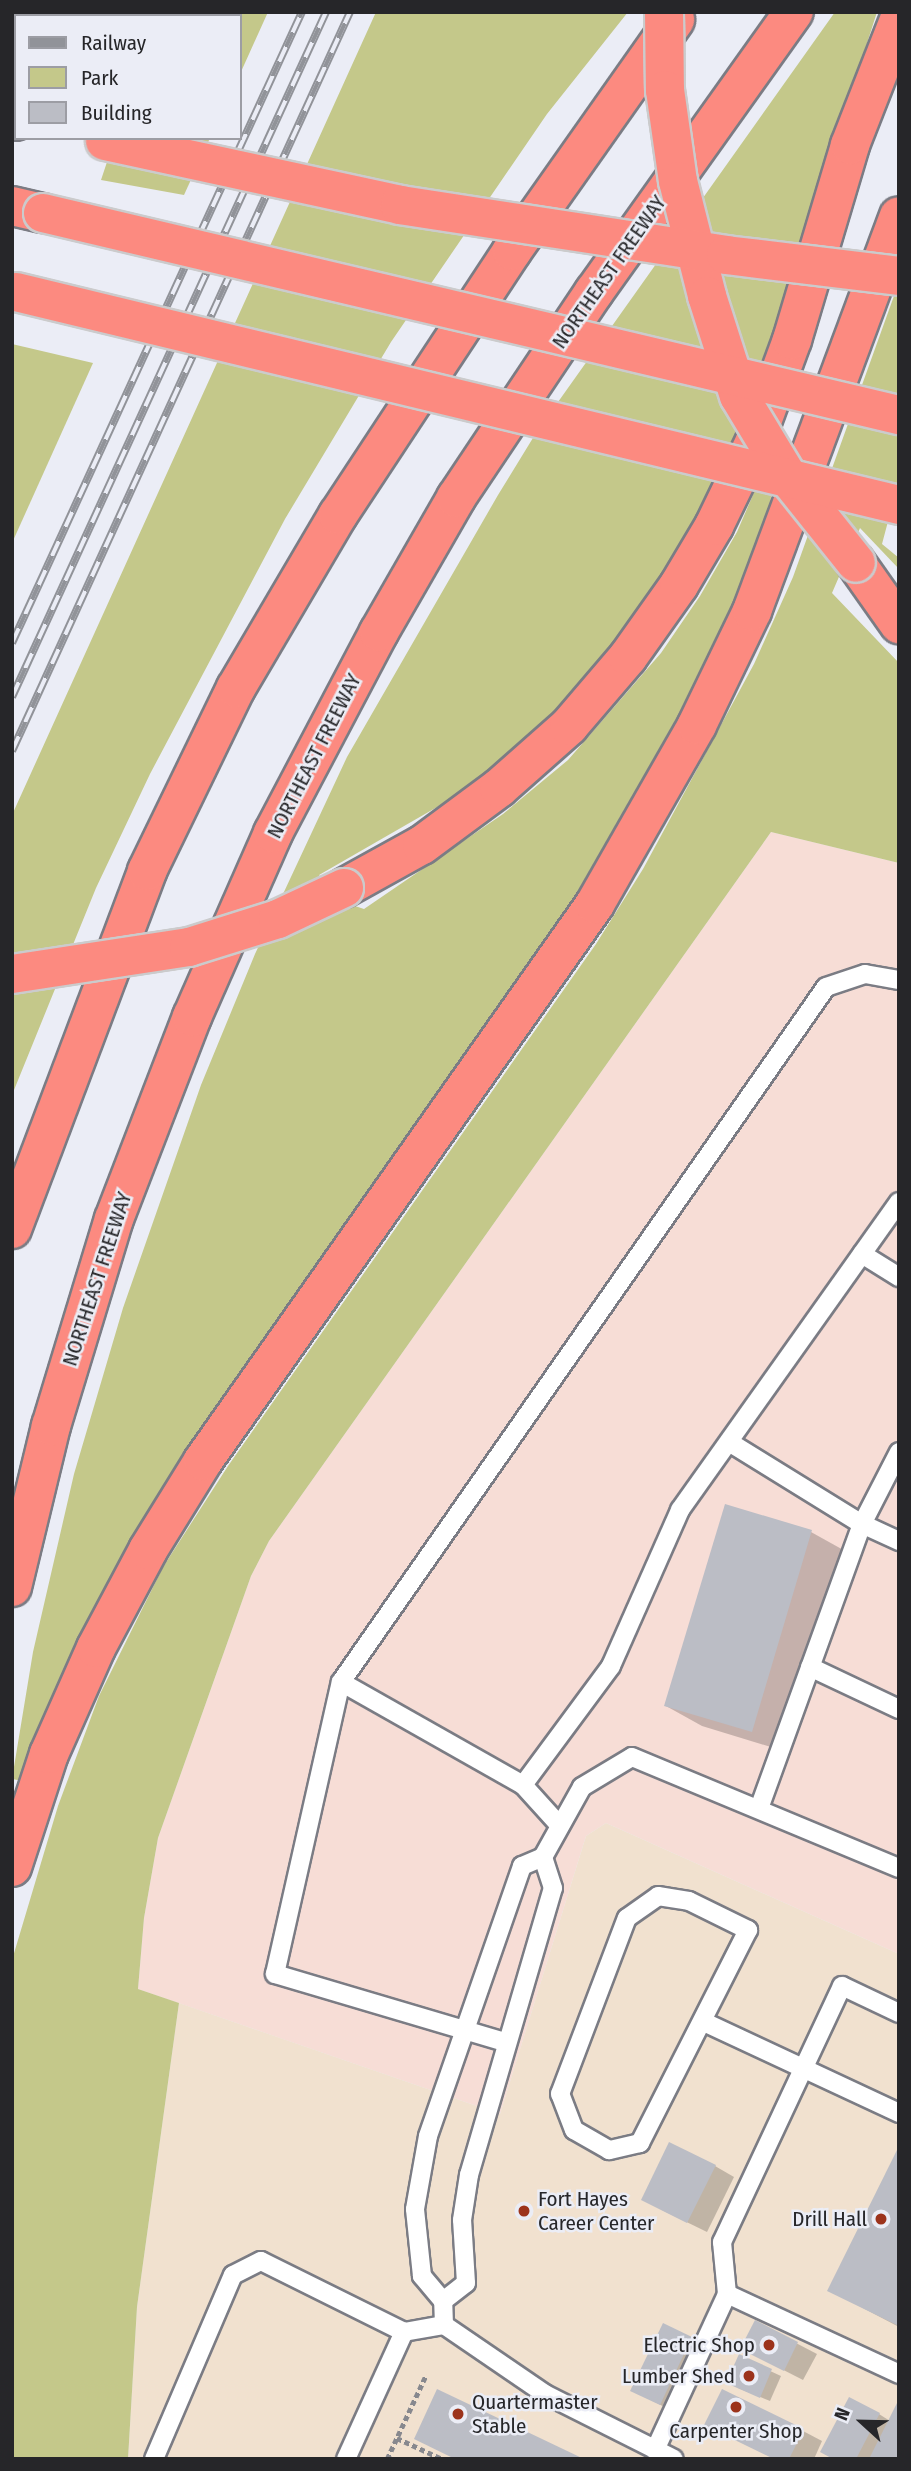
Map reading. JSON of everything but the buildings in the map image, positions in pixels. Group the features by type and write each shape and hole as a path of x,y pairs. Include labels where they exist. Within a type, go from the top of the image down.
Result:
{"highway":[{"path":"664,12 665,90 678,181 707,296 740,396 789,479 856,563 899,624"},
{"path":"12,1229 147,871 236,688 345,504 512,251 681,12"},
{"name":"NORTHEAST FREEWAY","path":"12,1587 51,1426 114,1219 192,1017 273,833 379,632 456,498 594,292 794,12"},
{"path":"12,974 189,947 278,919 344,888 422,845 499,788 569,726 628,657 679,585 714,526 755,441 792,340 850,145 899,20"},
{"path":"99,140 400,205 726,255 899,276"},
{"path":"28,210 899,415"},
{"path":"12,1867 49,1754 96,1648 148,1550 203,1461 595,904 697,725 752,611 899,216"},
{"path":"14,291 899,505"},
{"path":"856,563 899,603"}],"lane":[{"path":"505,2042 275,1974 341,1682 826,987 865,974 899,980"},
{"path":"523,1785 611,1666 680,1510 899,1202"},
{"path":"862,1254 899,1277"},
{"path":"729,1442 862,1524 899,1541"},
{"path":"759,1808 862,1524 899,1452"},
{"path":"810,1667 899,1709"},
{"path":"341,1682 523,1785 560,1826"},
{"path":"444,2325 443,2301 422,2276 415,2209 428,2136 522,1866 543,1857 582,1787 632,1757 899,1868"},
{"path":"443,2301 466,2283 462,2220 469,2175 505,2042 553,1888 543,1857"},
{"path":"658,1896 689,1901 748,1930 704,2022 640,2143 609,2150 574,2130 560,2094 627,1918 658,1896"},
{"path":"655,2450 727,2294 722,2242 842,1986 899,2013"},
{"path":"704,2022 899,2113"},
{"path":"153,2459 233,2275 261,2261 404,2332 444,2325 545,2394 674,2459"},
{"path":"727,2294 899,2374"},
{"path":"346,2459 404,2332"}],"path":[{"path":"387,2459 426,2375"},
{"path":"397,2438 442,2459"}],"shaded area":[{"path":"771,832 899,863 899,1954 606,1823 586,1836 500,2114 138,1989 144,1918 158,1838 251,1576 269,1541"},
{"name":"Fort Hayes Career Center","path":"606,1823 899,1954 899,2459 128,2459 137,2307 179,2003 500,2114 586,1836"}],"green space":[{"path":"12,12 81,12 14,14 12,25"},
{"path":"268,12 242,70 242,14 162,14"},
{"path":"376,12 628,12 547,114 391,342 285,519 150,774 96,888 12,1095 12,815"},
{"path":"835,12 877,12 785,299 715,487 691,531 649,597 563,707 458,795 319,875 337,900 364,909 503,814 568,760 661,653 700,596 737,532 783,425 766,527 720,643 630,815 23,1781 12,1779 33,1652 74,1474 123,1308 201,1085 255,954 347,757 536,433"},
{"path":"114,140 209,140 184,195 101,180"},
{"path":"899,282 899,480 882,544 899,558 899,569 860,528 832,593 899,663 899,863 771,832 269,1541 251,1576 158,1838 144,1918 138,1989 179,2003 137,2307 128,2459 12,2459 12,1960 58,1806 99,1696 163,1567 228,1466 596,944 643,869 754,664 793,577"},
{"path":"12,344 93,363 12,543"}],"railway":[{"path":"12,643 302,12"},
{"path":"12,697 326,12"},
{"path":"12,751 350,12"}],"place":[{"name":"Fort Hayes Career Center","path":"524,2211"},
{"name":"Drill Hall","path":"881,2219"},
{"name":"Electric Shop","path":"769,2345"},
{"name":"Lumber Shed","path":"749,2376"},
{"name":"Carpenter Shop","path":"736,2407"},
{"name":"Quartermaster Stable","path":"458,2414"}]}
